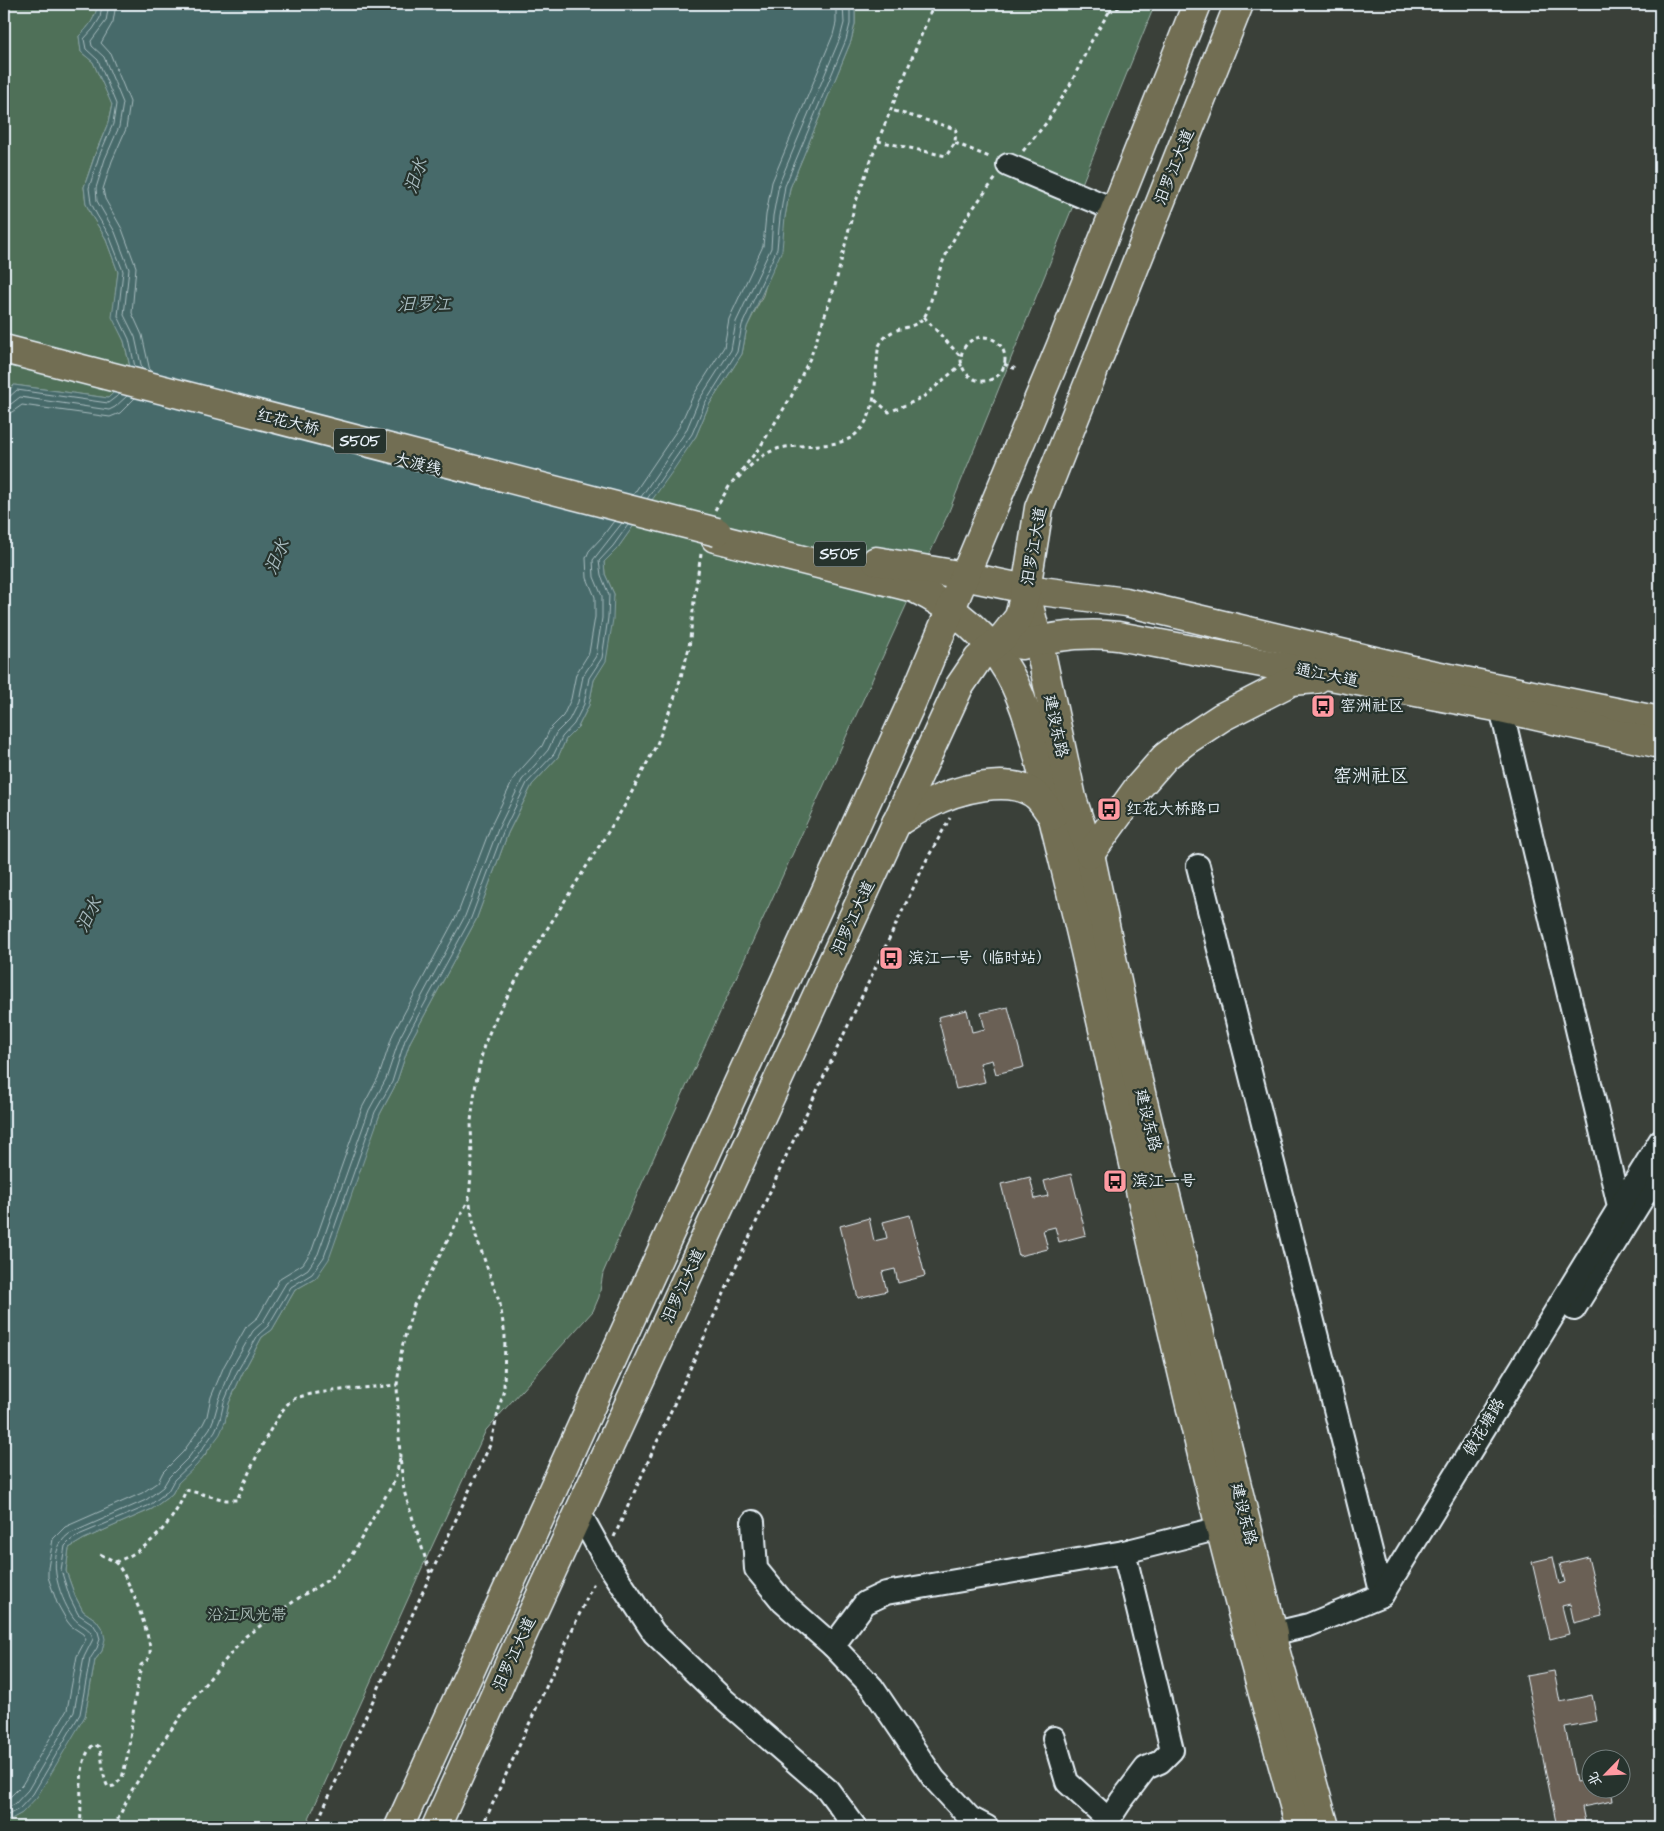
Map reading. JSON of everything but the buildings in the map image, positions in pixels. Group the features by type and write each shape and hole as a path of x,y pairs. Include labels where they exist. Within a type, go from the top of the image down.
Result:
{"main road":[{"name":"汨罗江大道","path":"399,1827 906,714 1060,348 1197,4"},
{"name":"汨罗江大道","path":"436,1827 504,1675 959,687 978,659 1014,625 1019,617 1026,589 1039,508 1239,4"},
{"name":"红花大桥","path":"4,350 711,534"},
{"name":"大渡线","path":"4,361 711,534"},
{"name":"S505","path":"711,534 964,576 1026,589"},
{"name":"S505","path":"711,534 914,588 933,597 950,609"},
{"name":"建设东路","path":"1026,589 1072,798 1090,854 1262,1643 1300,1827"},
{"name":"通江大道","path":"1026,589 1126,602 1430,674 1504,699 1660,744"},
{"name":"建设东路","path":"950,609 972,626 992,646 1010,675 1025,707 1053,817 1220,1528 1262,1643 1325,1827"},
{"name":"通江大道","path":"992,646 1002,648 1014,647 1038,640 1090,633 1118,636 1340,678 1660,721"},
{"path":"1090,854 1137,789 1165,757 1187,740 1222,717 1292,681 1340,678"},
{"path":"896,823 928,804 978,787 1001,784 1019,787 1037,797 1053,817"}],"street":[{"path":"1008,165 1115,210"},
{"path":"1504,699 1619,1206"},
{"path":"1198,866 1382,1595 1262,1643"},
{"name":"傲花塘路","path":"1382,1595 1660,1141"},
{"path":"1262,1643 1312,1638 1369,1617 1392,1603 1660,1170"},
{"path":"579,1512 605,1559 654,1633 722,1698 828,1790 855,1827"},
{"path":"753,1522 756,1569 783,1602 833,1646 872,1686 934,1778 970,1818 987,1827"},
{"path":"833,1646 865,1603 886,1594 1124,1552 1220,1528"},
{"path":"1054,1738 1067,1782 1106,1824 1146,1768 1160,1762 1172,1750 1124,1552"}],"path":[{"path":"315,1827 490,1445 504,1389 505,1336 500,1304 476,1236 469,1199 472,1162 471,1121 476,1082 484,1045 497,1015 527,961 625,805 656,744 677,691 689,648 696,584 711,534 730,485 760,447 781,414 811,356 835,286 856,204 878,141 934,4"},
{"path":"730,485 759,458 777,449 839,442 856,435 867,422 874,400 879,346 885,336 898,328 911,327 924,317 940,266 966,216 1000,174 1021,154 1047,122 1070,85 1092,40 1109,12 1110,4"},
{"path":"1109,12 1126,4"},
{"path":"878,141 946,156 955,143 956,129 891,110"},
{"path":"955,143 1008,165"},
{"path":"924,317 962,357"},
{"path":"987,338 999,344 1003,350 1004,364 997,376 991,380 983,381 970,376 962,364 962,357 964,350 973,340 987,338"},
{"path":"874,400 889,412 898,409 922,398 962,364"},
{"path":"1004,364 1016,369"},
{"path":"482,1827 796,1136 927,859 955,810"},
{"path":"430,1573 404,1491 400,1458 397,1385 402,1346 414,1305 469,1199"},
{"path":"115,1562 130,1557 150,1542 169,1521 186,1490 226,1500 237,1500 279,1416 292,1400 308,1394 397,1385"},
{"path":"114,1827 132,1790 160,1744 198,1692 246,1636 300,1597 328,1580 350,1558 395,1480 400,1458"},
{"path":"80,1827 83,1768 88,1749 94,1744 99,1747 102,1754 104,1778 108,1787 114,1786 122,1778 128,1754 141,1665 147,1661 150,1654 148,1636 129,1584 115,1562 100,1554"}],"green space":[{"path":"4,4 98,4 92,22 79,36 81,52 93,62 112,104 108,123 84,187 86,204 105,237 118,272 113,317 124,341 132,376 108,398 14,385 4,396"},
{"name":"沿江风光带","path":"855,4 1155,4 947,516 643,1181 603,1273 599,1297 593,1311 486,1430 305,1827 4,1827 4,1823 22,1813 85,1716 95,1660 102,1651 103,1630 96,1620 83,1611 66,1571 69,1548 84,1539 152,1509 172,1494 178,1483 205,1455 225,1422 229,1403 262,1337 272,1330 295,1290 316,1278 380,1114 396,1084 410,1042 476,920 508,833 532,785 558,757 566,739 578,727 589,705 594,680 606,660 614,594 605,574 604,562 617,549 696,436 709,405 742,354 747,327 763,295 785,217 790,188 851,41 855,24"}],"water":[{"name":"汨罗江","path":"98,4 855,4 855,24 851,41 790,188 782,250 747,327 742,354 709,405 696,436 617,549 604,562 605,574 614,594 613,619 606,661 594,680 589,705 578,727 566,739 558,757 532,785 508,833 476,920 410,1042 396,1084 380,1114 329,1259 316,1278 295,1290 272,1330 262,1337 229,1403 220,1434 197,1465 178,1483 172,1494 152,1509 84,1539 69,1548 66,1571 75,1596 83,1611 96,1620 103,1630 105,1639 102,1651 95,1660 85,1716 37,1797 22,1813 4,1823 4,396 14,385 108,398 132,375 124,341 112,317 118,272 105,237 86,204 84,187 108,123 112,105 93,62 81,52 79,36 92,22"}],"place":[{"name":"窑洲社区","path":"1323,706"},
{"name":"红花大桥路口","path":"1109,809"},
{"name":"滨江一号（临时站）","path":"891,958"},
{"name":"滨江一号","path":"1115,1181"}],"district":[{"name":"窑洲社区","path":"1371,776"}],"water label":[{"name":"汨水","path":"416,176"},
{"name":"汨水","path":"277,557"},
{"name":"汨水","path":"89,915"}]}
